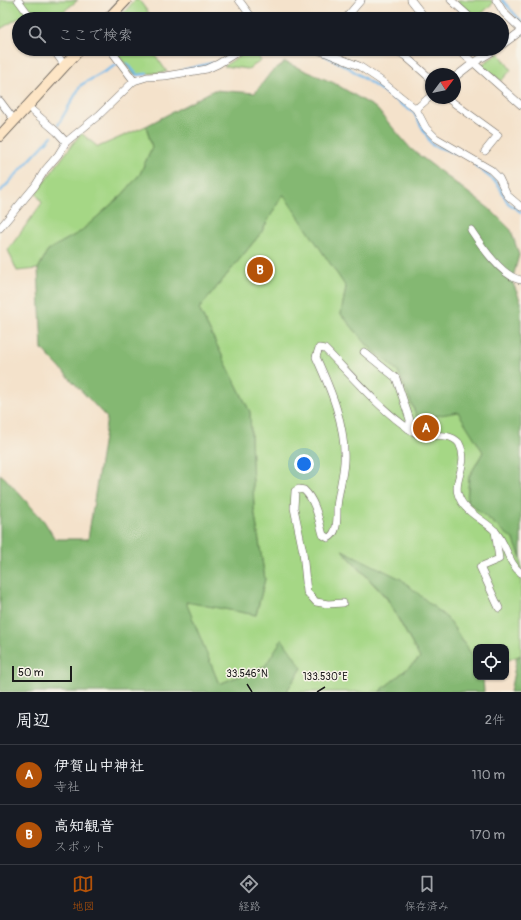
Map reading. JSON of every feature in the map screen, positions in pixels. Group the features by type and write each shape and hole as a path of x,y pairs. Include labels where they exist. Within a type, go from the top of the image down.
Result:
{"street":[{"path":"18,0 27,12"},
{"path":"115,12 126,0"},
{"path":"238,0 247,12"},
{"path":"351,12 361,0"},
{"path":"411,0 420,12"},
{"path":"451,0 464,12"},
{"path":"496,0 503,12"},
{"path":"509,18 521,30 509,39"},
{"path":"58,56 64,66"},
{"path":"0,136 73,56"},
{"path":"115,56 134,81"},
{"path":"0,228 35,186 66,142 98,115 134,81 147,77 207,70 231,56"},
{"path":"338,56 359,66 416,108 426,128 436,138 491,170 499,178 507,195 519,206 521,198"},
{"path":"405,56 425,74"},
{"path":"466,56 521,105"},
{"path":"461,72 484,56"},
{"path":"0,101 12,116"},
{"path":"416,108 425,101"},
{"path":"456,104 498,135 486,152"},
{"path":"27,106 57,132 66,142"},
{"path":"471,230 487,253 504,270 521,280"},
{"path":"344,603 328,604 316,602 308,594 305,588 303,552 294,502 295,491 299,489 304,490 311,499 320,522 323,535 328,538 332,536 336,525 344,458 336,407 330,386 316,357 319,348 324,349 380,404 415,433 449,437 459,443 463,459 458,487 459,497 466,508 495,531 506,547 511,561 521,573"},
{"path":"364,352 396,378 410,420 408,428"},
{"path":"495,531 498,559 480,567 499,608"}],"green space":[{"path":"0,0 78,0 63,12 12,12 12,22 0,29"},
{"path":"135,0 139,0 148,12 124,12"},
{"path":"491,0 493,3 483,12 469,12 457,1"},
{"path":"119,56 156,56 167,72 134,75"},
{"path":"239,56 258,56 261,61 248,69 224,66"},
{"path":"494,56 501,56 511,70 501,81 481,65"},
{"path":"285,62 334,83 376,108 411,149 491,210 511,230 519,255 512,281 521,302 521,558 514,540 467,501 469,477 483,452 458,412 418,419 398,371 369,347 341,314 346,287 283,194 261,233 199,309 250,412 254,509 265,579 256,615 186,602 219,684 265,666 282,639 302,668 286,692 0,692 0,474 44,521 55,539 88,539 107,418 42,349 38,269 48,250 80,232 123,194 140,174 152,147 146,126 214,90 255,93 271,72"},
{"path":"146,126 152,147 140,174 123,194 80,232 48,250 38,269 17,271 8,250 42,203 36,193 81,133 98,147"},
{"path":"283,193 346,287 341,314 369,347 398,371 418,419 458,411 483,452 469,477 467,501 514,540 521,558 521,655 509,660 509,644 473,644 473,656 448,619 343,551 387,599 420,658 379,692 286,692 302,668 265,666 219,684 185,601 256,615 265,579 254,509 250,412 199,309 261,233"},
{"path":"342,550 401,579 448,619 473,656 473,680 483,680 484,692 379,692 420,658 387,598"},
{"path":"521,655 521,692 510,692 517,657"}],"waterway":[{"path":"502,0 521,21"},
{"path":"326,56 349,68 414,113 432,145 456,153"},
{"path":"127,63 137,75 147,74"},
{"path":"183,70 212,63"},
{"path":"58,125 81,85 118,64"},
{"path":"0,192 52,136"},
{"path":"475,165 497,183 508,203 521,212"}],"place":[{"name":"高知観音","path":"260,270"},
{"name":"伊賀山中神社","path":"426,428"}]}
